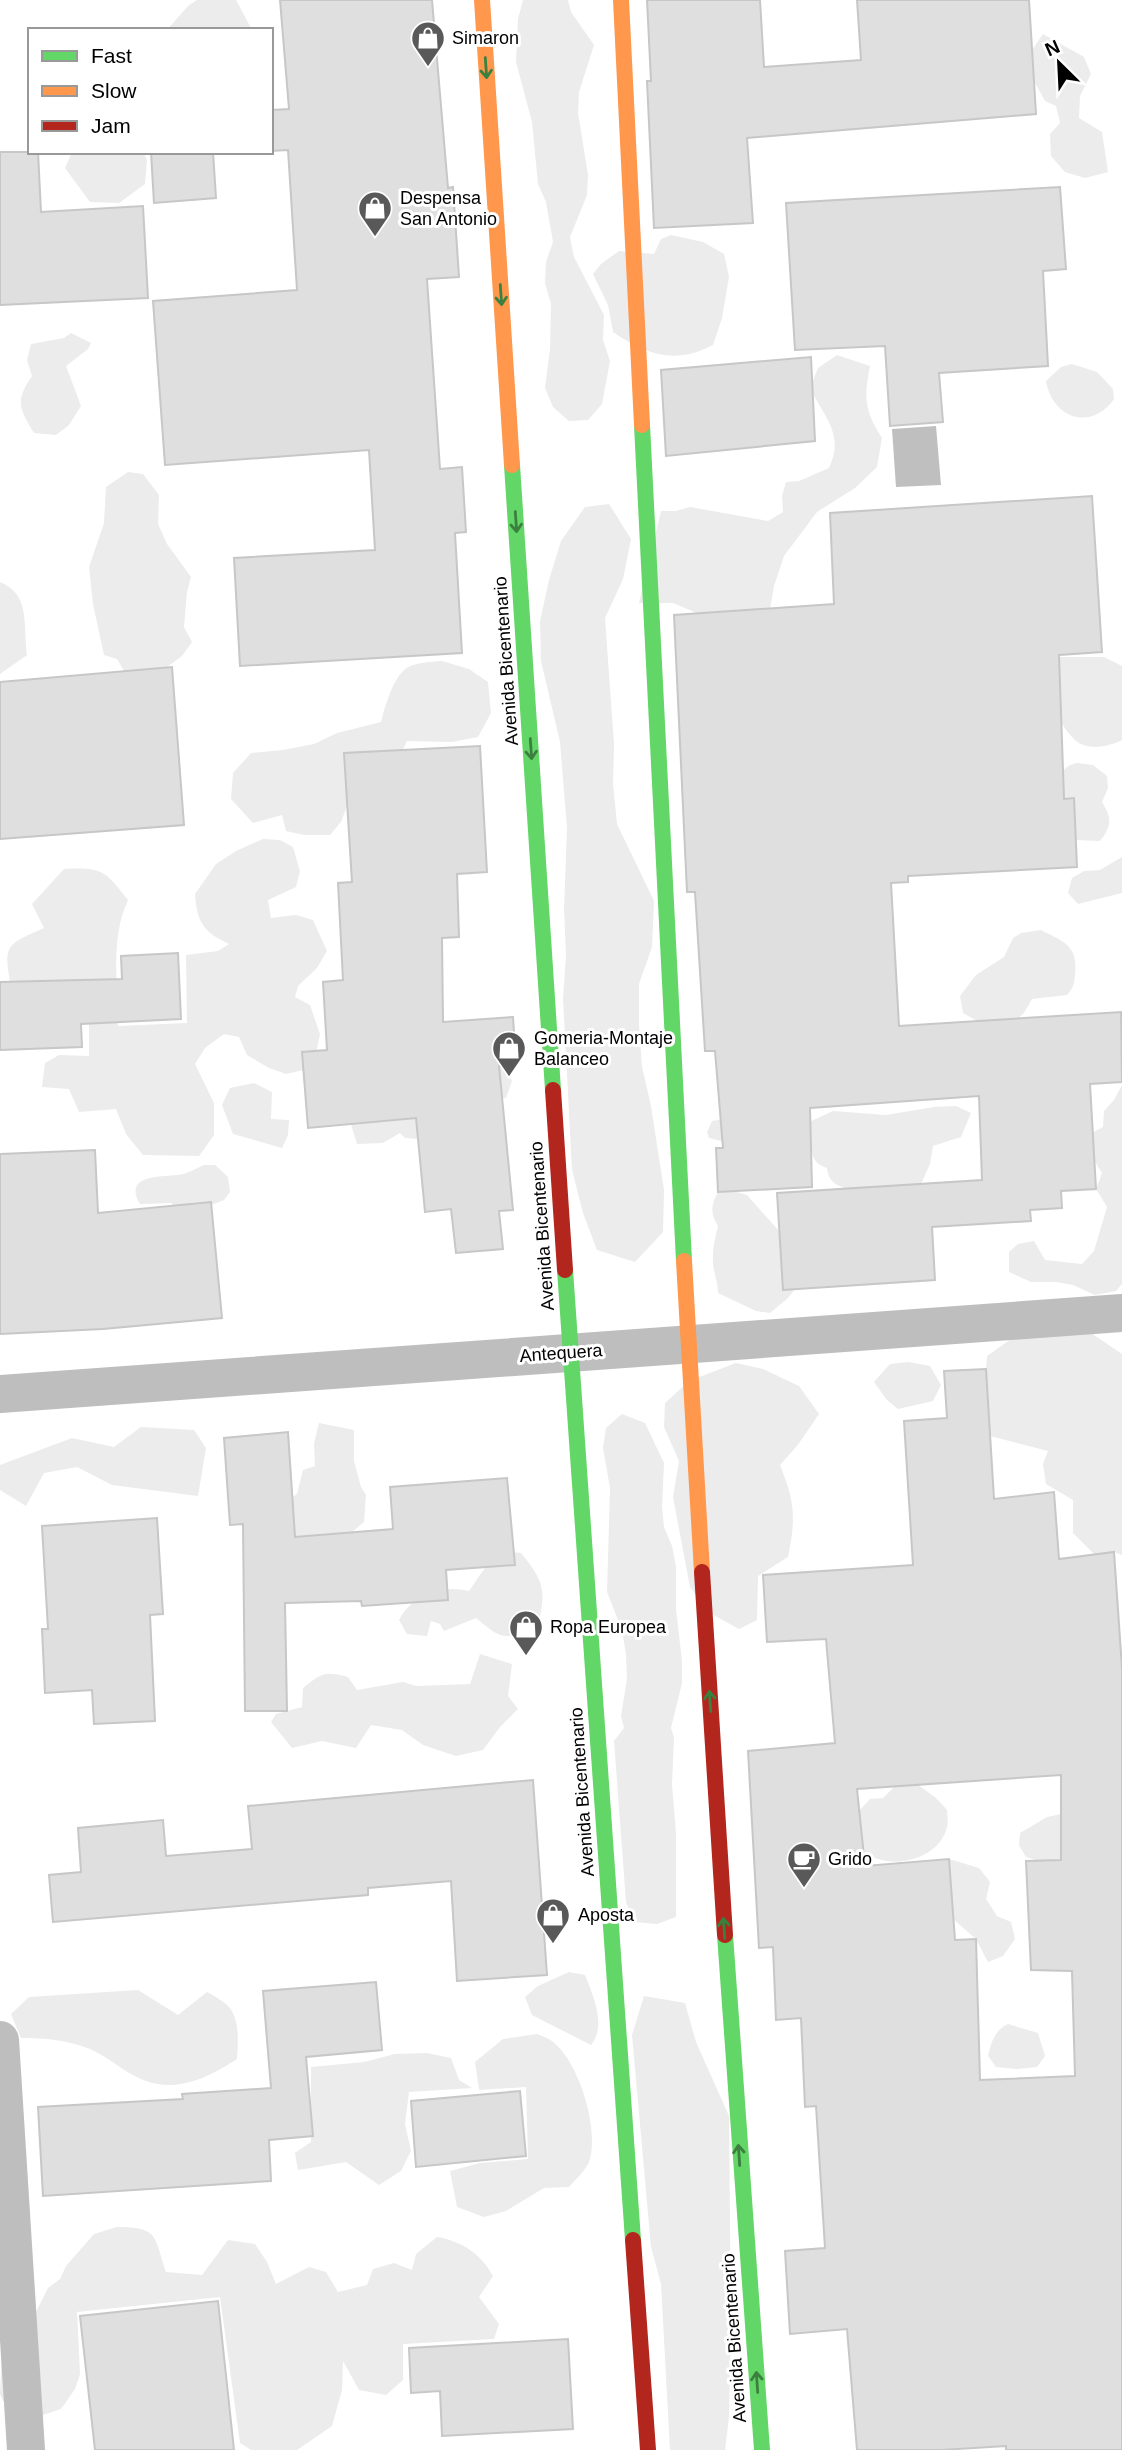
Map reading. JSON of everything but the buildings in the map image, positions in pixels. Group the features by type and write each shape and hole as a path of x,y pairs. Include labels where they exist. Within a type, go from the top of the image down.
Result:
{"street":[{"name":"Avenida Bicentenario","path":"482,0 570,1352 648,2450"},
{"name":"Avenida Bicentenario","path":"621,0 688,1345 733,2070 762,2450"},
{"name":"Antequera","path":"0,1394 1122,1313"},
{"path":"0,2040 3,2130 26,2450"}],"shaded area":[{"path":"197,0 236,0 251,28 169,28"},
{"path":"523,0 568,0 571,12 594,45 579,92 578,113 588,175 587,195 570,237 574,257 604,315 603,340 610,361 602,404 588,420 569,421 553,407 545,388 550,349 551,304 545,283 546,262 553,242 546,202 538,184 532,122 516,62 518,19"},
{"path":"1043,34 1084,57 1091,74 1080,96 1079,118 1102,132 1108,172 1085,178 1065,172 1051,156 1050,134 1060,123 1056,106 1045,101 1034,81 1032,50"},
{"path":"71,154 144,154 147,160 145,184 119,203 90,202 65,168"},
{"path":"671,235 703,242 724,254 729,277 722,318 713,345 686,355 674,356 661,355 638,347 613,332 608,305 593,274 601,264 619,251 654,254 661,239"},
{"path":"71,333 91,343 88,349 66,366 81,406 69,425 56,435 34,433 21,404 23,392 32,376 27,360 31,344 64,338"},
{"path":"837,355 870,366 867,404 882,438 877,467 855,488 817,512 784,556 770,609 718,622 673,603 639,603 661,511 690,507 768,521 783,512 782,496 786,482 799,481 829,468 835,445 834,435 810,388 818,368"},
{"path":"1072,364 1097,372 1113,389 1114,399 1095,415 1084,418 1064,412 1050,394 1046,381 1061,367"},
{"path":"936,426 941,485 896,487 892,429"},
{"path":"128,472 143,474 159,495 158,524 167,544 191,577 184,627 192,642 182,656 152,678 128,677 117,659 104,655 93,604 89,567 104,523 106,487"},
{"path":"609,504 631,539 623,579 605,618 614,744 613,784 617,824 654,901 652,947 639,984 639,1025 642,1067 664,1190 663,1232 635,1262 597,1250 583,1213 572,1170 563,998 567,828 560,742 541,661 540,621 561,541 585,507"},
{"path":"0,582 17,594 21,603 27,655 0,674"},
{"path":"1029,657 1104,657 1122,666 1122,740 1098,747 1086,746 1075,740 1056,713"},
{"path":"442,661 469,669 488,682 491,713 478,737 452,742 407,741 397,761 353,790 341,822 330,835 304,835 286,831 282,815 253,823 231,799 233,773 251,753 314,744 337,733 381,722 393,687 404,670 417,664"},
{"path":"1077,763 1093,765 1107,776 1108,788 1102,802 1109,822 1100,841 1076,840 1074,798 1053,799 1063,771"},
{"path":"263,839 280,840 293,847 300,871 296,887 268,900 271,918 296,915 313,920 327,951 317,968 298,986 295,997 310,1005 320,1034 313,1068 286,1074 269,1068 247,1055 239,1037 224,1034 205,1048 195,1064 214,1103 214,1135 199,1156 143,1155 126,1134 116,1109 79,1112 69,1089 42,1087 45,1063 59,1055 89,1056 89,1005 11,987 7,962 10,948 22,938 44,928 32,904 64,869 95,870 108,877 128,900 122,915 117,946 118,1026 187,1023 186,955 218,951 229,944 213,935 203,925 195,894 216,864"},
{"path":"1122,857 1122,893 1078,904 1068,893 1072,878 1084,871 1100,870"},
{"path":"1041,930 1072,950 1075,964 1074,983 1067,995 1032,999 1017,1019 977,1021 963,1013 960,996 976,975 1004,957 1013,938 1021,933"},
{"path":"501,1062 512,1081 506,1098 485,1100 432,1140 405,1138 400,1133 383,1143 357,1144 348,1115"},
{"path":"254,1083 272,1092 271,1119 289,1120 288,1135 282,1148 233,1134 222,1105 230,1088"},
{"path":"1122,1085 1122,1284 1116,1291 1095,1295 1073,1285 1031,1282 1009,1272 1009,1252 1018,1244 1034,1241 1045,1260 1082,1264 1094,1251 1107,1207 1096,1189 1102,1173 1094,1160 1092,1133 1103,1127 1104,1111"},
{"path":"956,1106 971,1113 961,1137 933,1146 930,1164 921,1184 848,1189 833,1182 827,1168 815,1160 811,1136 742,1146 709,1138 707,1132 712,1121 724,1119 805,1124 833,1111 886,1115"},
{"path":"204,1165 215,1165 228,1177 230,1192 224,1200 170,1221 172,1203 140,1204 136,1194 137,1186 141,1182 148,1178 183,1174"},
{"path":"733,1191 747,1195 779,1231 783,1290 795,1289 770,1313 756,1311 718,1293 713,1258 718,1226 713,1205 718,1192"},
{"path":"1066,1316 1122,1354 1122,1555 1114,1552 1094,1554 1073,1533 1073,1500 1046,1484 1043,1464 1048,1451 990,1436 987,1356 1038,1320"},
{"path":"909,1362 930,1366 941,1385 933,1401 898,1409 887,1400 874,1382 890,1364"},
{"path":"736,1363 763,1369 799,1386 819,1414 780,1465 793,1510 788,1557 758,1576 757,1620 739,1629 708,1612 690,1587 673,1497 679,1461 664,1427 665,1403 689,1381"},
{"path":"622,1414 645,1423 664,1463 664,1527 672,1546 676,1567 676,1609 682,1683 671,1728 674,1737 672,1785 676,1833 676,1917 657,1924 634,1922 626,1902 614,1741 624,1728 621,1716 627,1679 622,1630 607,1592 610,1488 603,1448 606,1428"},
{"path":"319,1423 354,1430 354,1461 366,1495 364,1522 347,1536 302,1557 265,1515 297,1494 303,1470 315,1466 314,1444"},
{"path":"141,1427 194,1430 206,1448 198,1496 112,1485 77,1467 44,1473 26,1506 0,1490 0,1465 72,1438 114,1447"},
{"path":"503,1551 521,1553 539,1581 542,1606 537,1629 504,1636 492,1631 476,1618 444,1631 440,1624 431,1621 427,1636 407,1634 399,1620 412,1604 438,1591 469,1591 491,1559"},
{"path":"480,1654 512,1664 508,1696 518,1709 483,1750 456,1756 423,1745 402,1730 371,1725 356,1748 322,1741 292,1748 271,1722 276,1714 302,1707 303,1688 324,1675 348,1677 357,1690 403,1682 416,1686 470,1684"},
{"path":"917,1784 947,1810 948,1825 937,1845 919,1857 898,1861 875,1858 859,1847 859,1811 870,1799 883,1798 895,1786"},
{"path":"1061,1814 1097,1858 1039,1861 1026,1857 1019,1845 1020,1833 1047,1817"},
{"path":"949,1859 979,1868 990,1882 986,1899 997,1916 1011,1922 1015,1939 1003,1956 988,1962 976,1939 953,1919"},
{"path":"569,1972 585,1975 595,2001 598,2029 591,2045 532,2015 525,1997 538,1986"},
{"path":"138,1990 178,2015 207,1992 222,2001 230,2008 235,2020 238,2033 237,2059 194,2081 158,2084 139,2078 97,2052 81,2046 56,2040 21,2038 11,2014 29,1997"},
{"path":"644,1996 685,2003 696,2042 729,2116 731,2327 729,2417 725,2450 670,2450 661,2284 651,2247 632,2035"},
{"path":"1008,2024 1038,2033 1045,2056 1037,2067 996,2067 988,2056 994,2037"},
{"path":"537,2034 550,2040 562,2051 571,2064 585,2097 592,2132 589,2162 569,2187 544,2188 506,2211 484,2217 457,2207 450,2171 480,2163 528,2159 526,2087 479,2090 475,2062 503,2039"},
{"path":"427,2053 451,2058 459,2080 472,2088 409,2092 405,2124 411,2151 401,2171 379,2185 346,2162 298,2170 295,2153 311,2142 311,2067 364,2062 395,2054"},
{"path":"117,2227 141,2229 153,2236 166,2272 202,2275 228,2240 255,2244 267,2262 276,2284 309,2267 326,2272 338,2292 367,2285 373,2269 394,2263 412,2270 416,2254 437,2237 446,2239 470,2250 483,2261 493,2276 479,2297 499,2324 494,2339 403,2344 403,2380 386,2395 359,2390 343,2361 342,2390 332,2426 297,2450 251,2450 240,2443 220,2297 77,2312 80,2374 75,2389 61,2409 34,2418 6,2407 0,2394 2,2352 35,2314 48,2288 60,2279 66,2266 94,2234"}],"traffic: fast":[{"path":"642,425 684,1261"},
{"path":"512,465 553,1090"},
{"path":"565,1270 633,2240"},
{"path":"725,1935 762,2450"}],"traffic: slow":[{"path":"482,0 512,465"},
{"path":"621,0 642,425"},
{"path":"684,1261 702,1572"}],"traffic: jam":[{"path":"553,1090 565,1270"},
{"path":"702,1572 725,1935"},
{"path":"633,2240 648,2450"}],"place":[{"name":"Simaron","path":"428,68"},
{"name":"Despensa San Antonio","path":"375,238"},
{"name":"Gomeria-Montaje Balanceo","path":"509,1078"},
{"name":"Ropa Europea","path":"526,1657"},
{"name":"Grido","path":"804,1889"},
{"name":"Aposta","path":"553,1945"}]}
